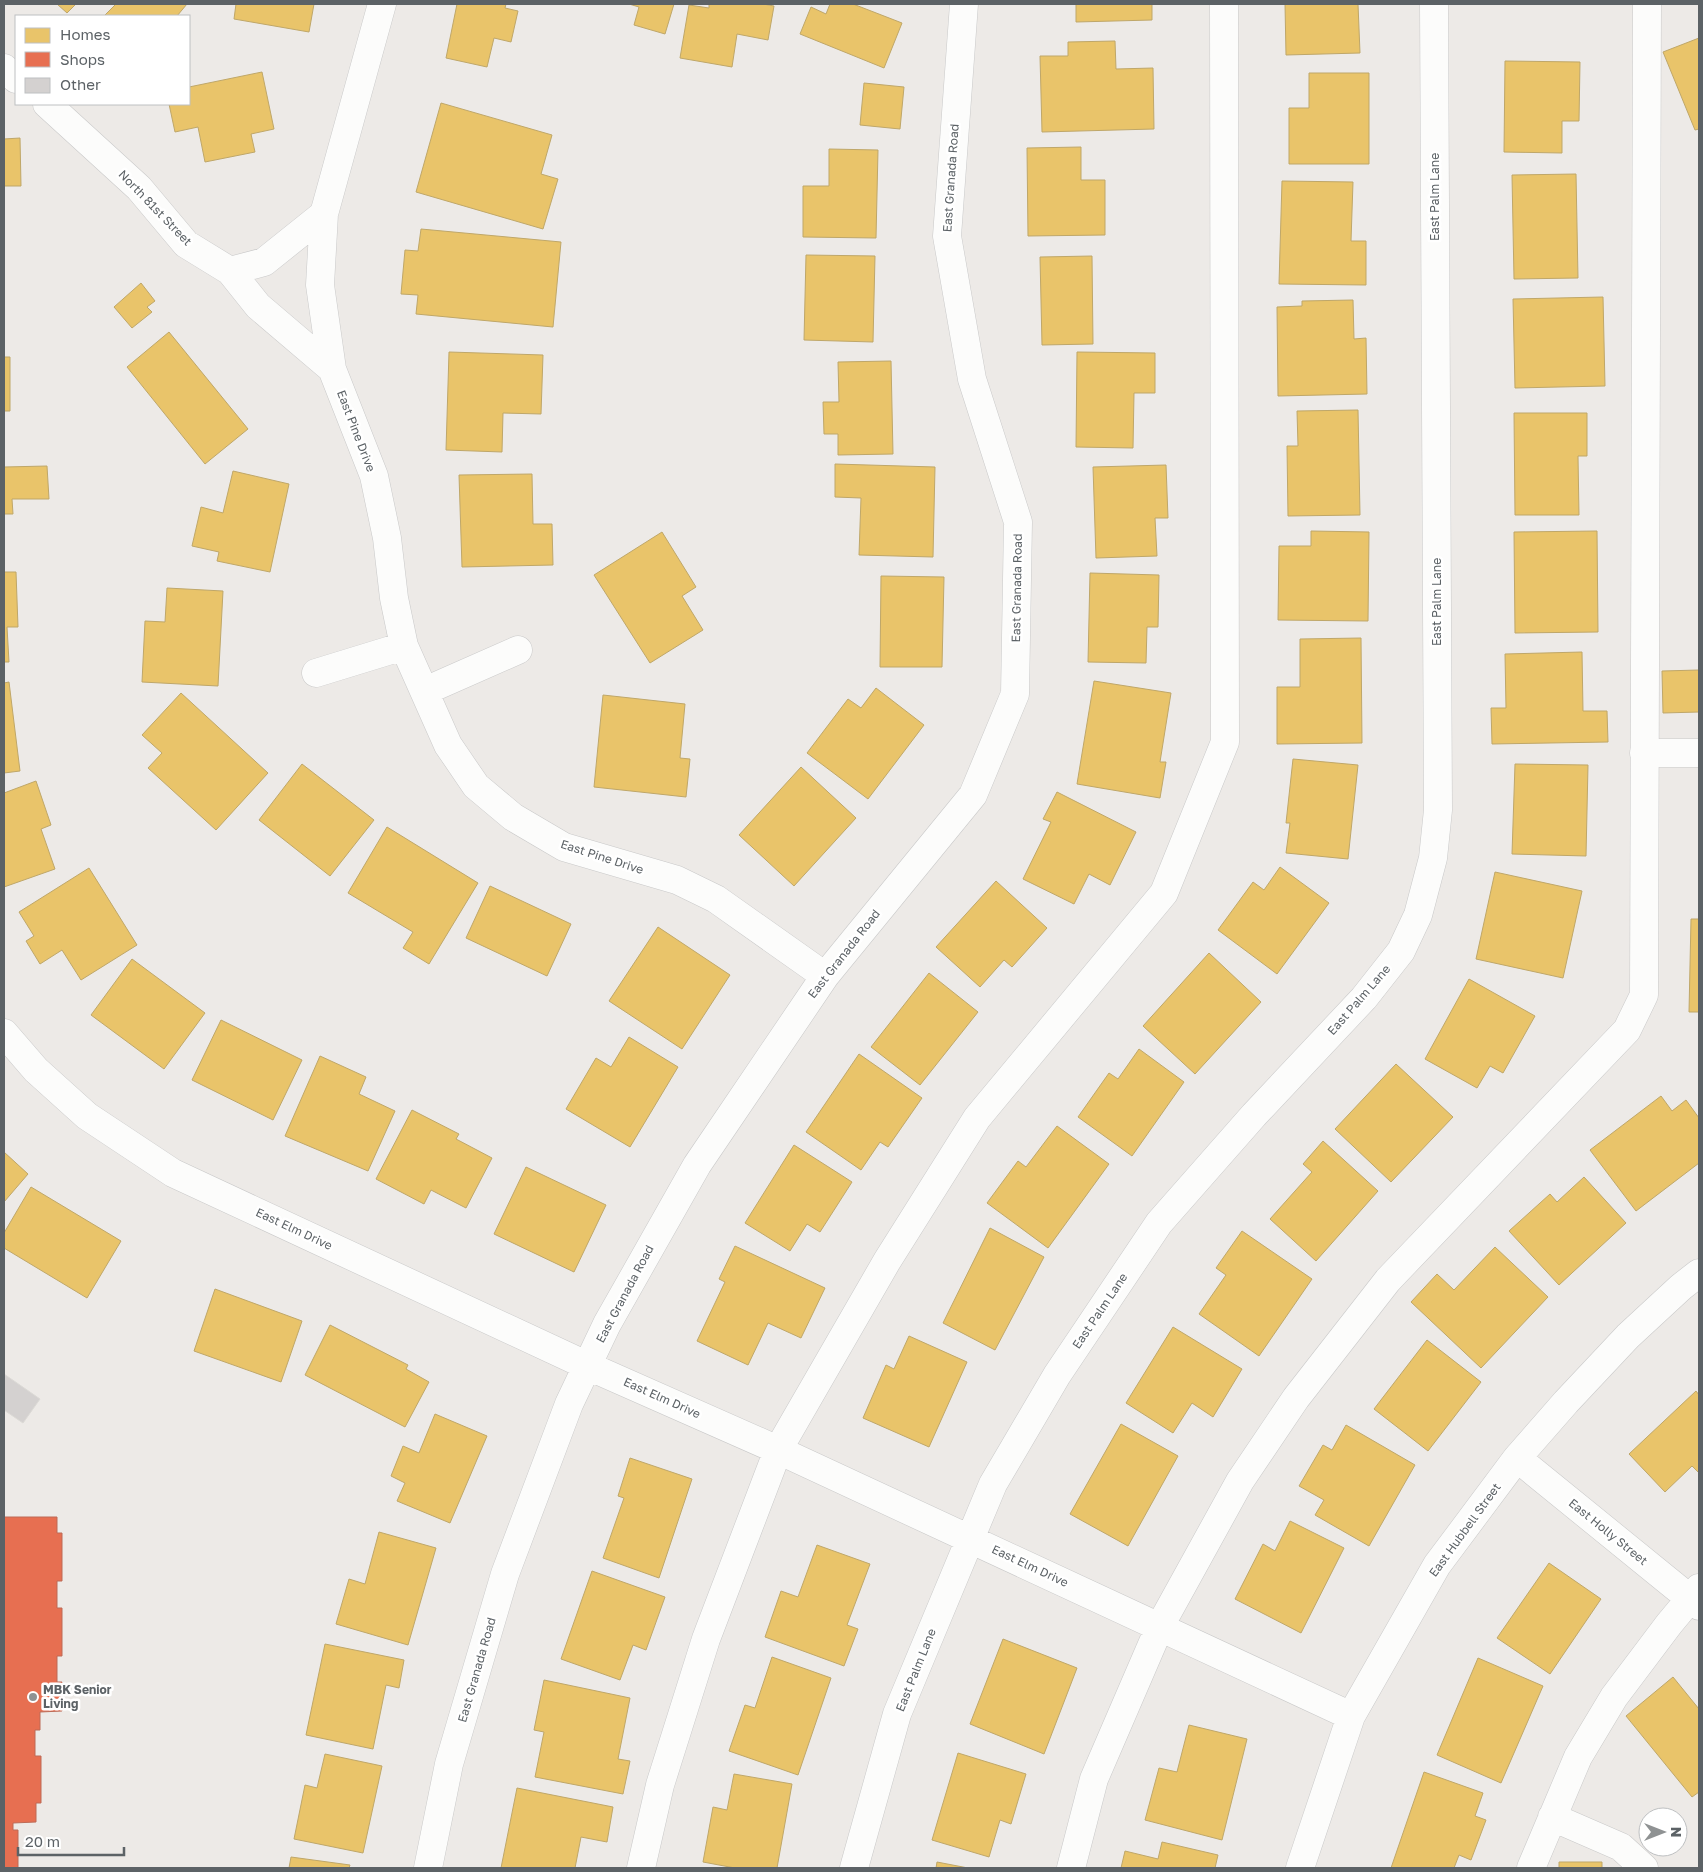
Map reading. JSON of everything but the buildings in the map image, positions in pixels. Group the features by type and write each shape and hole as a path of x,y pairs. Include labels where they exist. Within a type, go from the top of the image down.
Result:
{"street":[{"name":"East Pine Drive","path":"382,4 324,214 320,285 332,369 374,476 387,538 394,598 404,646 448,745 476,786 513,817 564,847 677,880 716,899 825,976"},
{"name":"East Granada Road","path":"428,1868 449,1764 505,1574 570,1404 607,1324 697,1165 825,976 972,795 1015,694 1018,522 972,379 946,236 964,4"},
{"path":"641,1868 660,1785 706,1639 778,1450 887,1260 977,1118 1164,893 1225,742 1224,4"},
{"name":"East Palm Lane","path":"854,1868 897,1714 993,1484 1057,1375 1159,1223 1254,1115 1364,998 1400,952 1418,915 1433,858 1438,810 1434,4"},
{"path":"1071,1868 1094,1779 1160,1626 1240,1481 1296,1398 1388,1280 1627,1030 1644,995 1647,4"},
{"path":"4,68 15,78"},
{"name":"North 81st Street","path":"48,105 138,188 186,244 230,271 258,306 332,369"},
{"path":"230,271 264,262 324,214"},
{"path":"316,673 404,646"},
{"path":"425,690 518,650"},
{"path":"1644,753 1699,753"},
{"name":"East Elm Drive","path":"4,1033 36,1070 87,1116 173,1173 588,1366 970,1538 1351,1716"},
{"name":"East Hubbell Street","path":"1300,1868 1351,1716 1437,1565 1517,1458 1628,1336 1680,1287 1699,1272"},
{"name":"East Holly Street","path":"1517,1458 1696,1597"},
{"path":"1531,1868 1578,1757 1614,1697 1696,1597"},
{"path":"1552,1817 1621,1847 1644,1868"}],"place":[{"name":"MBK Senior Living","path":"33,1697"}]}
